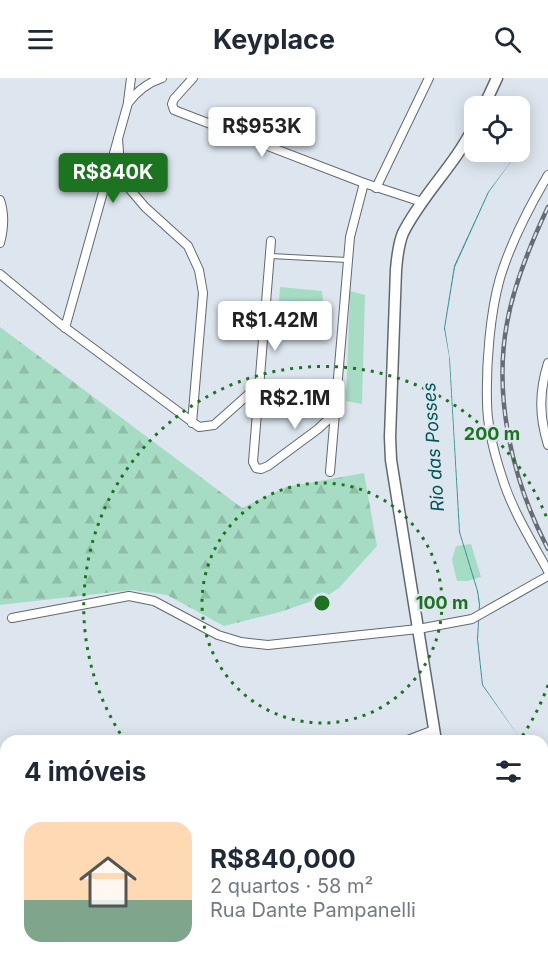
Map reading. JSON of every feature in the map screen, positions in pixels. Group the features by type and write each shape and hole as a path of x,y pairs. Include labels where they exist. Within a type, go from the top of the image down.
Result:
{"main road":[{"path":"489,96 497,78"},
{"path":"435,735 391,460 398,249 403,234 422,202 464,142"}],"street":[{"path":"65,328 128,103 131,78"},
{"path":"128,103 136,92 152,81 162,78"},
{"path":"193,78 174,99 172,104 174,110 376,188 422,202"},
{"path":"376,188 429,78"},
{"path":"118,139 120,165 128,187 145,207 188,246 199,270 202,293 192,423"},
{"path":"548,175 522,221 495,298 487,401 492,441 502,478 514,509 548,571"},
{"path":"330,472 348,260 354,216 364,183"},
{"path":"0,200 4,211 4,230 0,243"},
{"path":"272,240 253,462 256,468 261,469 268,466 318,429 334,414"},
{"path":"1,275 65,328 199,427 214,425 259,385"},
{"path":"548,363 540,403 548,445"},
{"path":"12,618 129,596 154,601 218,635 242,642 268,645 418,629 472,619 548,576"}],"lane":[{"path":"270,256 348,260"}],"green space":[{"path":"280,287 322,291 324,312 310,314 304,304 279,301"},
{"path":"350,291 365,295 362,404 346,401"},
{"path":"0,327 242,508 286,487 364,473 377,546 339,588 327,596 280,612 224,626 167,595 132,590 0,605"},
{"path":"471,544 481,577 468,581 457,581 452,560 456,546"}],"water":[{"path":"511,162 489,192 455,267 445,328 450,360 460,532 478,591 480,604 478,639 483,685 518,735 482,685 477,639 479,605 477,591 459,532 449,356 444,328 454,266 488,192"}],"railway":[{"path":"548,207 529,249 514,293 503,352 503,381 509,439 525,496 548,549"}],"water label":[{"name":"Rio das Posses","path":"433,447"}]}
